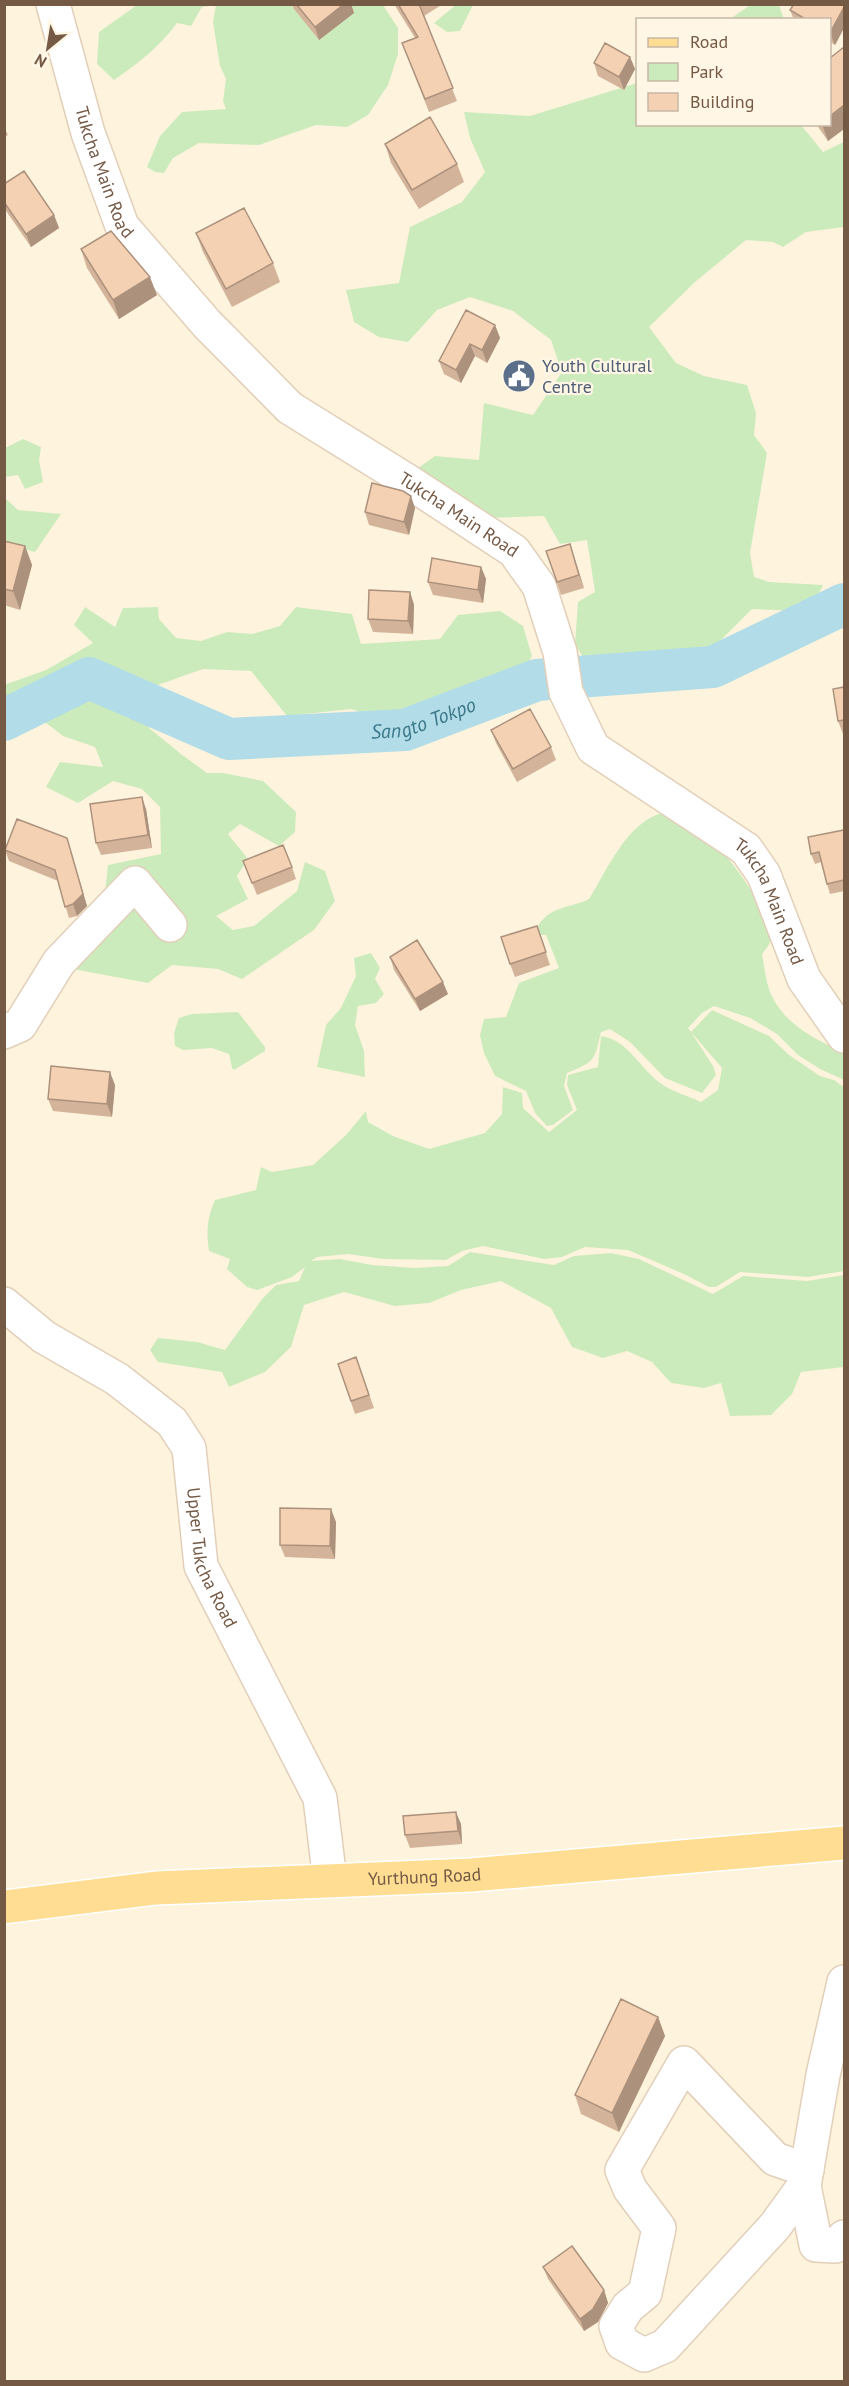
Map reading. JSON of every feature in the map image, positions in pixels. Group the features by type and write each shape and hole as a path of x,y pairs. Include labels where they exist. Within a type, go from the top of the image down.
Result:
{"main road":[{"name":"Yurthung Road","path":"4,1907 156,1888 471,1875 844,1843"}],"street":[{"name":"Tukcha Main Road","path":"52,4 88,133 122,226 207,324 290,408 406,480 513,551 539,586 560,652 566,692 593,748 746,849 764,875 804,979 844,1036"},
{"path":"4,1032 20,1025 59,962 135,883 170,925"},
{"name":"Upper Tukcha Road","path":"4,1304 44,1337 117,1379 172,1422 189,1448 201,1566 320,1798 330,1881"},
{"path":"844,1982 823,2074 806,2178 816,2245 835,2246 844,2237"},
{"path":"684,2063 775,2160 806,2178 775,2226 664,2346 644,2355 622,2343 616,2326 628,2307 645,2293 659,2228 630,2190 621,2170 684,2063"}],"green space":[{"path":"457,4 473,5 460,31 447,32 434,23"},
{"path":"752,4 779,5 784,18 731,18"},
{"path":"137,5 216,5 202,7 191,26 177,23 148,54 114,80 97,64 99,32"},
{"path":"216,5 383,5 398,28 398,54 388,85 368,115 347,127 316,125 259,145 199,143 173,158 164,173 155,172 147,167 160,136 182,112 226,109 223,101 226,79 220,66 213,22"},
{"path":"636,83 636,126 802,126 823,152 844,142 844,227 806,232 783,247 773,242 746,240 695,282 649,327 676,363 704,376 747,385 756,413 754,435 767,453 750,553 754,577 769,582 823,585 816,600 804,611 752,609 710,651 688,654 657,650 620,655 591,670 575,644 578,602 595,592 587,540 560,544 544,516 485,518 417,469 435,456 479,460 484,403 533,415 562,372 551,340 513,311 470,297 437,310 408,342 379,337 354,322 346,290 399,283 410,227 462,202 485,172 470,138 464,112 530,116"},
{"path":"23,439 41,447 39,460 43,482 25,489 18,475 4,477 5,448"},
{"path":"4,497 18,510 61,514 35,552 5,544"},
{"path":"85,607 115,627 123,608 158,607 159,619 176,638 201,641 227,632 252,634 280,626 296,607 352,614 361,644 440,639 458,615 500,611 523,626 532,656 520,677 451,703 385,719 351,709 287,716 251,671 203,669 152,687 146,714 149,728 207,773 223,773 263,781 296,812 295,832 279,846 240,824 228,834 248,859 237,876 248,899 216,916 233,930 254,926 297,891 305,862 325,871 335,901 314,930 242,979 218,969 172,965 148,983 67,968 105,892 108,865 161,854 160,807 142,789 113,781 78,803 46,787 60,762 103,767 95,747 63,736 19,702 5,706 4,685 46,670 93,643 74,625"},
{"path":"664,812 715,845 749,887 764,912 771,934 770,942 762,954 771,995 780,1010 796,1025 814,1038 844,1052 844,1080 798,1055 777,1034 750,1018 714,1006 702,1013 688,1028 713,1066 716,1075 702,1093 665,1078 630,1042 610,1029 601,1032 592,1059 584,1066 567,1073 564,1086 573,1110 553,1125 547,1126 535,1113 526,1091 495,1076 484,1053 480,1035 484,1019 506,1017 519,983 559,968 546,935 537,935 535,931 540,923 558,909 589,899 629,836 639,826"},
{"path":"371,953 380,968 375,979 384,994 376,1003 358,1006 355,1025 364,1051 365,1077 317,1067 326,1025 341,1008 356,976 354,958"},
{"path":"712,1010 769,1036 789,1055 820,1076 834,1080 844,1087 844,1271 808,1277 740,1272 716,1287 709,1287 628,1250 585,1247 562,1257 544,1259 483,1246 462,1251 446,1260 384,1259 348,1254 317,1257 311,1261 340,1259 372,1265 414,1268 448,1266 470,1252 554,1265 574,1256 611,1253 639,1259 713,1294 743,1276 807,1281 844,1275 844,1367 801,1372 792,1394 771,1415 730,1416 721,1383 704,1388 671,1383 652,1362 627,1351 603,1358 572,1347 551,1308 501,1281 461,1290 429,1303 395,1306 344,1292 304,1305 291,1347 265,1372 229,1387 222,1372 158,1362 150,1350 158,1338 197,1342 225,1350 263,1298 276,1285 299,1281 305,1267 292,1277 257,1290 247,1287 227,1269 230,1259 209,1251 208,1225 215,1200 256,1190 261,1167 272,1172 313,1165 346,1135 366,1111 368,1122 393,1136 429,1149 485,1133 502,1114 503,1087 522,1093 523,1108 549,1132 577,1110 567,1085 568,1075 598,1067 601,1036 611,1038 627,1049 663,1085 701,1102 718,1090 722,1068 691,1032"},
{"path":"238,1012 265,1047 265,1051 234,1070 229,1054 212,1048 183,1050 175,1046 174,1033 179,1018 192,1014"}],"building":[{"path":"296,4 344,4 315,27"},
{"path":"398,4 419,4 453,88 425,99 402,43 418,37"},
{"path":"794,4 844,4 831,31 831,18 804,18 790,10"},
{"path":"605,43 630,57 619,77 594,63"},
{"path":"844,47 844,105 831,115 831,57"},
{"path":"430,117 457,164 412,190 385,144"},
{"path":"24,171 54,215 26,234 4,202 4,184"},
{"path":"244,208 273,263 226,289 196,233"},
{"path":"111,231 150,277 113,300 81,249"},
{"path":"466,310 495,325 482,350 470,344 456,370 439,361"},
{"path":"372,483 403,491 411,496 404,522 365,512"},
{"path":"4,541 25,546 13,591 4,589"},
{"path":"570,544 579,575 557,582 546,551"},
{"path":"432,558 481,567 478,590 428,582"},
{"path":"369,590 410,592 408,621 368,619"},
{"path":"844,687 844,720 838,721 833,689"},
{"path":"530,709 551,747 513,769 491,730"},
{"path":"142,797 148,835 96,843 90,804"},
{"path":"17,819 67,838 83,894 73,904 65,907 55,870 5,850"},
{"path":"844,830 844,880 827,884 819,852 811,854 808,837"},
{"path":"283,845 292,867 252,883 243,861"},
{"path":"537,926 546,952 510,964 501,937"},
{"path":"417,940 443,982 415,999 390,957"},
{"path":"51,1066 110,1072 107,1104 48,1099"},
{"path":"356,1357 369,1395 351,1401 338,1364"},
{"path":"280,1508 331,1509 330,1546 280,1545"},
{"path":"456,1812 458,1831 405,1835 403,1816"},
{"path":"621,1999 658,2017 612,2113 575,2095"},
{"path":"572,2246 604,2290 593,2309 580,2319 543,2267"}],"waterway":[{"name":"Sangto Tokpo","path":"4,720 89,678 229,739 405,730 537,680 713,667 844,604"}],"place":[{"name":"Youth Cultural Centre","path":"519,376"}]}
